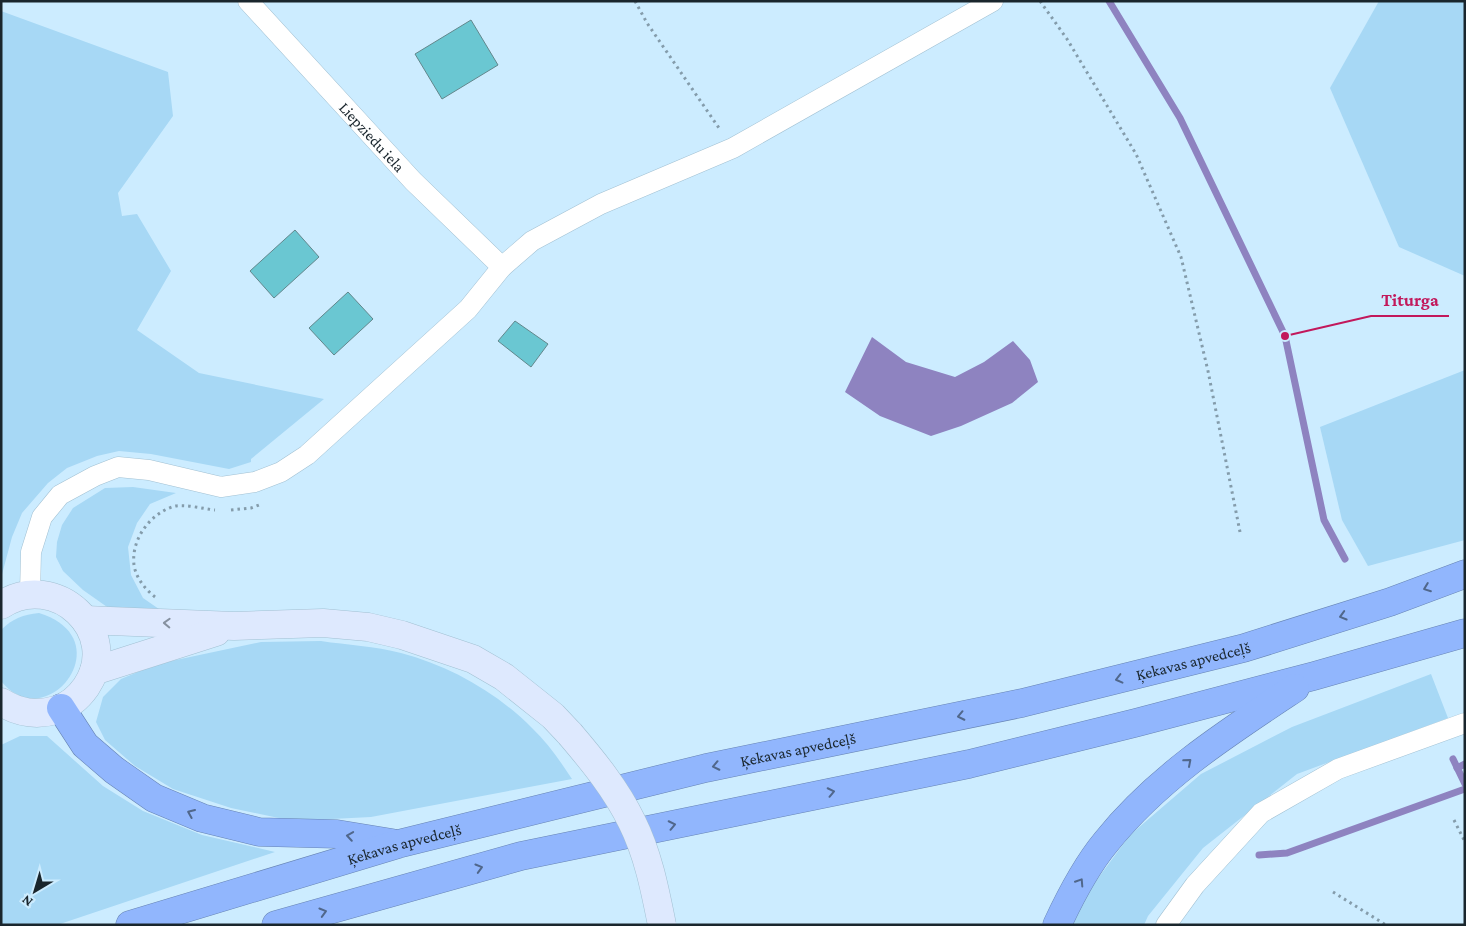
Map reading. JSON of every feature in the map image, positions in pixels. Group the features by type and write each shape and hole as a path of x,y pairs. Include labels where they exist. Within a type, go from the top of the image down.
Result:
{"highway":[{"name":"Ķekavas apvedceļš","path":"130,925 398,844 706,768 1022,703 1244,648 1390,602 1465,574"},
{"path":"276,925 521,856 969,764 1314,676 1465,633"},
{"path":"1057,925 1069,899 1105,843 1158,788 1195,756 1314,676"},
{"path":"62,708 85,745 114,770 154,798 202,818 258,832 337,834 398,844"}],"main road":[{"path":"1,606 16,598 30,594 55,597 77,610 85,620 92,631 96,657 94,671 82,693 62,708 34,714 7,713"},
{"path":"85,620 234,626 323,623 368,627 402,634 473,660 504,677 553,716 603,774 632,823 645,855 662,925"},
{"path":"94,671 234,626"}],"street":[{"name":"Liepziedu iela","path":"248,1 412,181 502,267"},
{"path":"30,594 31,552 42,517 60,495 95,476 118,467 150,470 221,487 255,482 281,472 314,449 468,309 502,267 532,242 602,204 733,148 993,1"},
{"path":"1166,925 1195,885 1261,813 1338,769 1465,723"}],"path":[{"path":"635,1 647,23 733,148"},
{"path":"1040,1 1067,39 1136,154 1181,258 1208,371 1240,532"},
{"path":"227,510 251,508 266,502"},
{"path":"160,602 144,588 134,565 136,546 142,530 154,518 173,506 220,511"},
{"path":"1454,820 1465,842"},
{"path":"1333,892 1386,925"}],"shaded area":[{"path":"1379,1 1465,1 1465,276 1399,247 1330,88"},
{"path":"1,11 168,72 173,116 118,193 122,216 137,214 171,271 137,330 199,373 324,399 251,459 251,462 229,469 151,454 119,451 97,456 67,468 48,483 22,513 12,537 1,578"},
{"path":"872,337 906,362 955,377 984,362 1013,341 1030,360 1038,382 1012,403 961,426 931,436 880,416 845,392"},
{"path":"1465,370 1465,540 1368,566 1342,520 1320,427"},
{"path":"133,487 176,493 150,504 137,523 128,547 131,575 143,598 169,616 110,609 83,590 63,571 56,557 57,542 62,525 73,508 105,488"},
{"path":"39,613 63,626 75,643 76,661 69,678 55,691 38,698 19,696 1,681 1,630 18,618"},
{"path":"321,641 401,653 437,665 471,682 503,703 532,728 549,746 572,779 371,817 293,821 231,808 173,789 135,766 105,740 96,722 103,697 121,679 157,664 261,642"},
{"path":"1431,674 1448,718 1297,774 1203,848 1148,916 1144,925 1068,925 1073,912 1130,835 1201,774 1292,727"},
{"path":"20,736 47,736 103,786 143,811 202,835 275,852 57,925 1,925 1,745"}],"building":[{"path":"471,20 498,65 442,99 415,54"},
{"path":"295,230 319,257 274,298 250,271"},
{"path":"348,292 373,319 334,355 309,328"},
{"path":"515,321 548,344 531,367 498,341"}],"waterway":[{"path":"1109,1 1180,118 1285,336 1324,520 1345,559"},
{"path":"1453,759 1465,784"},
{"path":"1457,768 1465,764"},
{"path":"1259,855 1287,853 1465,789"}],"place":[{"name":"Titurga","path":"1285,336"}]}
